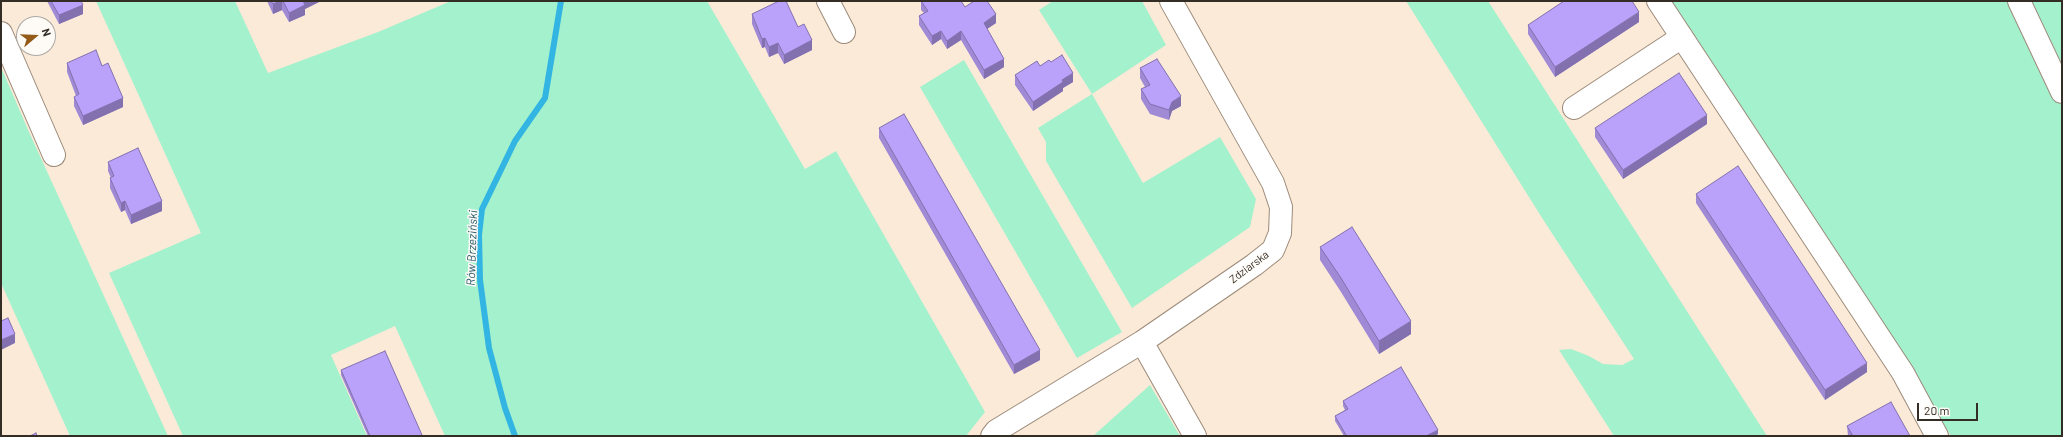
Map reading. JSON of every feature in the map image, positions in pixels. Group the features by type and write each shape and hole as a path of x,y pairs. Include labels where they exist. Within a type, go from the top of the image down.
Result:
{"street":[{"path":"828,1 844,32"},
{"name":"Zdziarska","path":"992,436 996,431 1142,342 1254,265 1273,250 1280,233 1282,207 1273,183 1171,1"},
{"path":"1658,1 1903,374 1937,436"},
{"path":"2019,1 2062,92"},
{"path":"1,33 54,154"},
{"path":"1574,108 1682,37"},
{"path":"1142,342 1195,436"}],"green space":[{"path":"96,1 235,1 268,73 378,32 451,1 707,1 805,169 836,151 985,412 966,436 445,436 395,326 331,355 367,436 183,436 109,273 201,233"},
{"path":"1053,1 1142,1 1166,45 1092,94 1039,10"},
{"path":"1406,1 1488,1 1767,436 1614,436 1559,350 1571,349 1589,356 1603,364 1622,365 1634,359 1544,221"},
{"path":"1666,1 2012,1 2062,106 2062,436 1951,436"},
{"path":"2029,1 2062,1 2062,69"},
{"path":"964,60 1122,332 1077,358 920,87"},
{"path":"1,67 29,132 168,436 70,436 1,283"},
{"path":"1092,94 1143,183 1220,137 1256,199 1250,227 1132,308 1046,161 1046,142 1038,128"},
{"path":"1150,385 1180,436 1093,436"}],"building":[{"path":"51,1 81,1 83,5 59,15"},
{"path":"271,1 280,1 273,4"},
{"path":"283,1 303,1 305,5 289,13"},
{"path":"779,1 786,1 798,27 804,24 812,40 784,55 778,43 769,47 765,38 762,39 752,14"},
{"path":"921,1 961,1 965,7 974,1 987,1 996,14 984,23 1004,59 984,70 961,31 947,41 941,31 932,36 919,16 928,11"},
{"path":"1564,1 1632,1 1639,12 1555,67 1528,25"},
{"path":"96,50 102,66 108,63 123,98 83,116 74,97 79,94 67,63"},
{"path":"1062,55 1073,73 1062,80 1063,82 1033,102 1015,75 1037,61 1040,66 1049,60 1051,62"},
{"path":"1157,59 1181,96 1172,102 1169,110 1150,104 1141,89 1150,85 1140,68"},
{"path":"1679,73 1707,115 1623,170 1595,128"},
{"path":"904,114 1040,350 1014,365 879,128"},
{"path":"138,148 162,201 131,215 125,201 121,203 110,178 114,176 108,162"},
{"path":"1738,166 1867,363 1825,390 1696,194"},
{"path":"1352,227 1411,321 1379,341 1341,278 1320,247"},
{"path":"8,318 15,334 1,340 1,321"},
{"path":"385,351 422,435 370,436 341,370"},
{"path":"1401,367 1438,430 1426,436 1345,436 1346,435 1335,416 1348,409 1343,401"},
{"path":"1891,402 1910,436 1853,436 1847,426"},
{"path":"36,433 37,436 30,436"}],"waterway":[{"name":"Rów Brzeziński","path":"515,436 505,408 489,348 480,280 479,235 482,209 515,141 545,98 561,1"}]}
